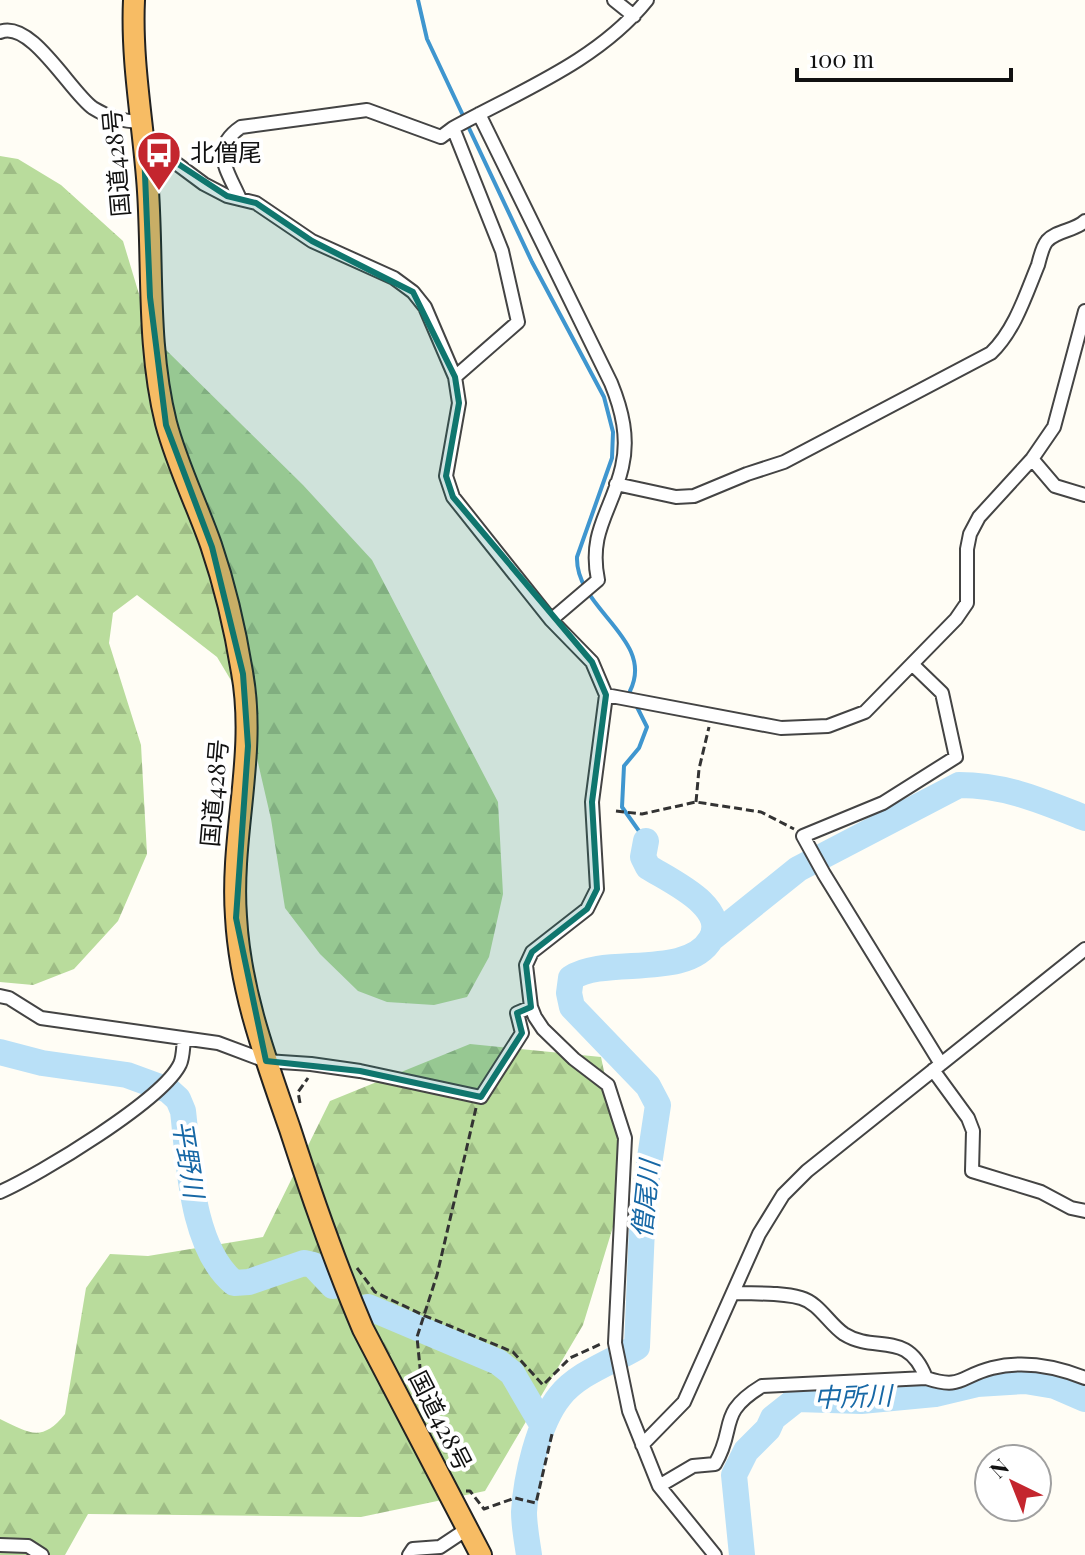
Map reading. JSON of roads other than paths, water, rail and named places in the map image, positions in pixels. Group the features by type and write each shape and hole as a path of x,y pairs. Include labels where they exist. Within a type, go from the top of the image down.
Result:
{"highway":[{"name":"国道428号","path":"134,0 148,192 150,297 159,383 166,425 212,547 243,674 248,746 236,850 236,918 246,991 266,1061 324,1233 363,1329 481,1555"}],"street":[{"path":"614,0 634,16"},
{"path":"240,199 225,164 222,146 228,136 241,127 367,110 441,137 585,56 634,16 647,0"},
{"path":"0,32 15,31 42,51 91,107 120,121 141,122"},
{"path":"479,114 536,233 555,265 620,407 625,433 622,467 597,536 594,559 598,580 551,620"},
{"path":"453,128 502,251 518,322 455,377"},
{"path":"144,150 169,158 204,184 227,196 256,203 312,241 394,278 413,292 425,307 455,377 459,403 446,476 453,497 551,620 592,662 606,695 592,802 597,889 587,909 532,952 526,965 531,1007 543,1029 574,1059 608,1085 625,1138 615,1343 619,1370 629,1411 659,1486 715,1555"},
{"path":"616,484 676,497 694,496 784,462 991,353 1000,344 1021,308 1047,242 1085,221"},
{"path":"606,695 781,728 828,726 865,712 956,619 967,603 970,534 979,517 1032,459 1054,427 1085,311"},
{"path":"1032,459 1055,486 1085,495"},
{"path":"912,664 942,693 956,757 883,803 803,836 968,1118 973,1131 972,1171 1041,1192 1071,1208 1085,1211"},
{"path":"642,1445 684,1402 759,1234 783,1195 807,1171 1085,949"},
{"path":"0,996 9,998 41,1018 218,1043 266,1061 329,1067 481,1097 522,1033 517,1013 531,1007"},
{"path":"0,1192 21,1183 102,1133 164,1085 181,1064 184,1040"},
{"path":"733,1293 802,1298 848,1336 900,1347 912,1354 922,1366 926,1378"},
{"path":"659,1486 693,1466 715,1464 723,1450 728,1417 743,1398 762,1386 926,1378 948,1385 991,1368 1020,1364 1058,1367 1085,1378"},
{"path":"409,1555 413,1549 440,1547 465,1526"},
{"path":"0,1545 28,1546 42,1555"}],"waterway":[{"path":"418,0 427,39 532,262 604,397 613,432 612,458 577,557 580,576 588,593 624,639 632,655 635,672 631,695"},
{"path":"635,703 647,727 639,748 624,766 622,807 646,841"},
{"name":"僧尾川","path":"712,938 798,869 959,785 1008,791 1085,818"},
{"name":"僧尾川","path":"529,1555 524,1512 527,1483 534,1451 552,1407 576,1381 637,1347 643,1204 658,1105 648,1086 572,1007 569,993 571,978 586,971 684,959 699,952 711,939 714,927 712,916 705,906 682,887 648,867 643,857 646,841"},
{"name":"平野川","path":"0,1052 42,1063 127,1075 168,1090 178,1099 183,1111 195,1203 209,1248 220,1267 234,1283 249,1282 304,1263 313,1265 333,1286"},
{"name":"平野川","path":"368,1307 498,1362 512,1373 543,1426"},
{"name":"中所川","path":"742,1555 734,1475 746,1451 768,1429 773,1418 797,1399 861,1401 935,1394 977,1384 1025,1381 1055,1386 1085,1399"}],"place":[{"name":"北僧尾","path":"159,192"}]}
